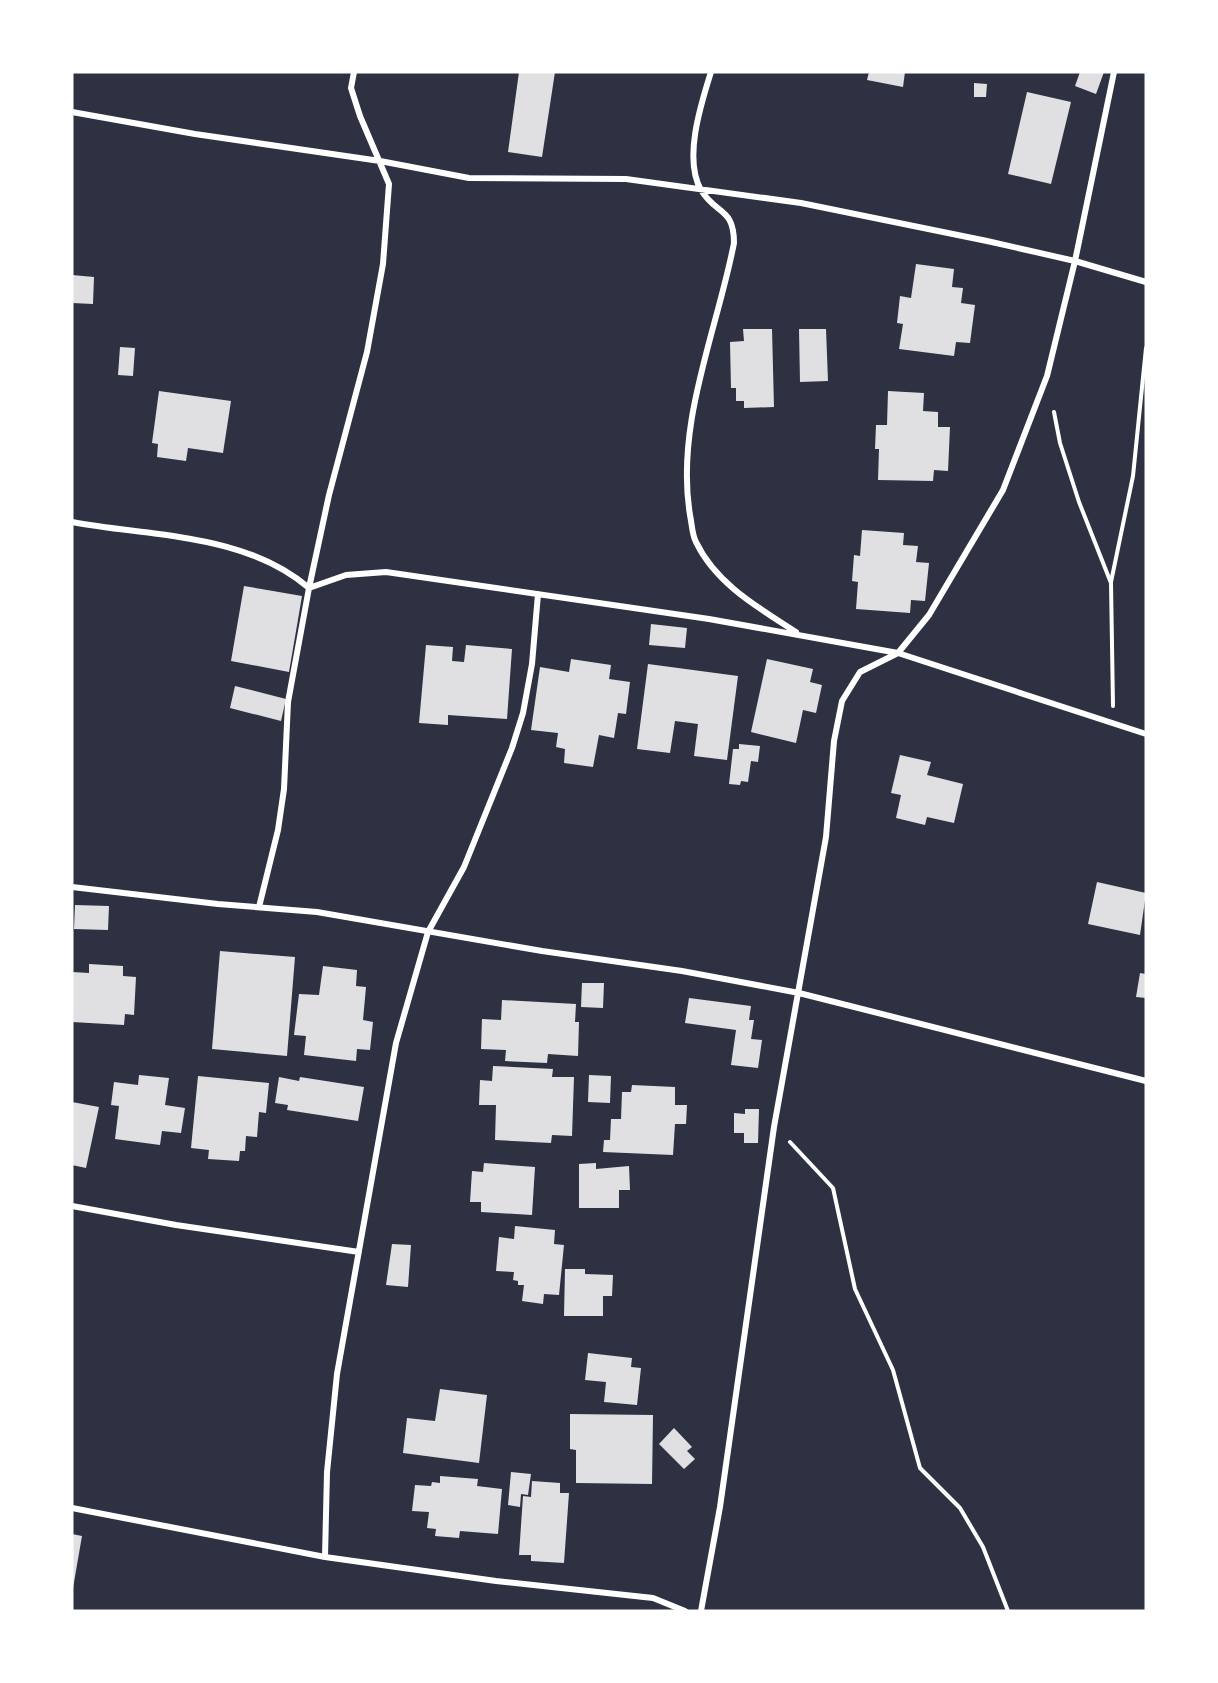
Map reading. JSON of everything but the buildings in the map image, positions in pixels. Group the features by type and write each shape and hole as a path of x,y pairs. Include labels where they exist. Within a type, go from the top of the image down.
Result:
{"street":[{"path":"259,907 278,830 284,789 288,702 309,588 329,495 367,352 381,275 389,184 351,88 354,72"},
{"path":"711,72 695,132 694,158 701,190 730,218 734,229 734,243 693,418 688,457 688,504 695,541 718,575 755,606 800,634"},
{"path":"701,1611 720,1508 774,1127 826,837 834,741 842,701 860,672 898,653 929,615 1003,490 1047,376 1075,261 1114,72"},
{"path":"72,112 195,134 380,160 469,178 626,179 801,203 882,218 1075,261 1146,282"},
{"path":"72,522 211,543 260,556 289,571 309,588"},
{"path":"309,588 346,575 386,572 800,634 898,653 1146,734"},
{"path":"325,1557 327,1472 337,1374 396,1043 428,932 464,867 524,713 532,664 538,594"},
{"path":"72,887 317,912 428,932 682,971 799,993 1146,1082"},
{"path":"72,1206 176,1225 359,1252"},
{"path":"72,1508 325,1557 496,1581 653,1598 685,1611"}],"path":[{"path":"1113,722 1111,583 1133,476 1146,348"},
{"path":"1053,410 1060,443 1076,492 1111,583"},
{"path":"774,1127 833,1188 855,1289 893,1370 920,1468 960,1508 983,1546 1008,1611"}]}
